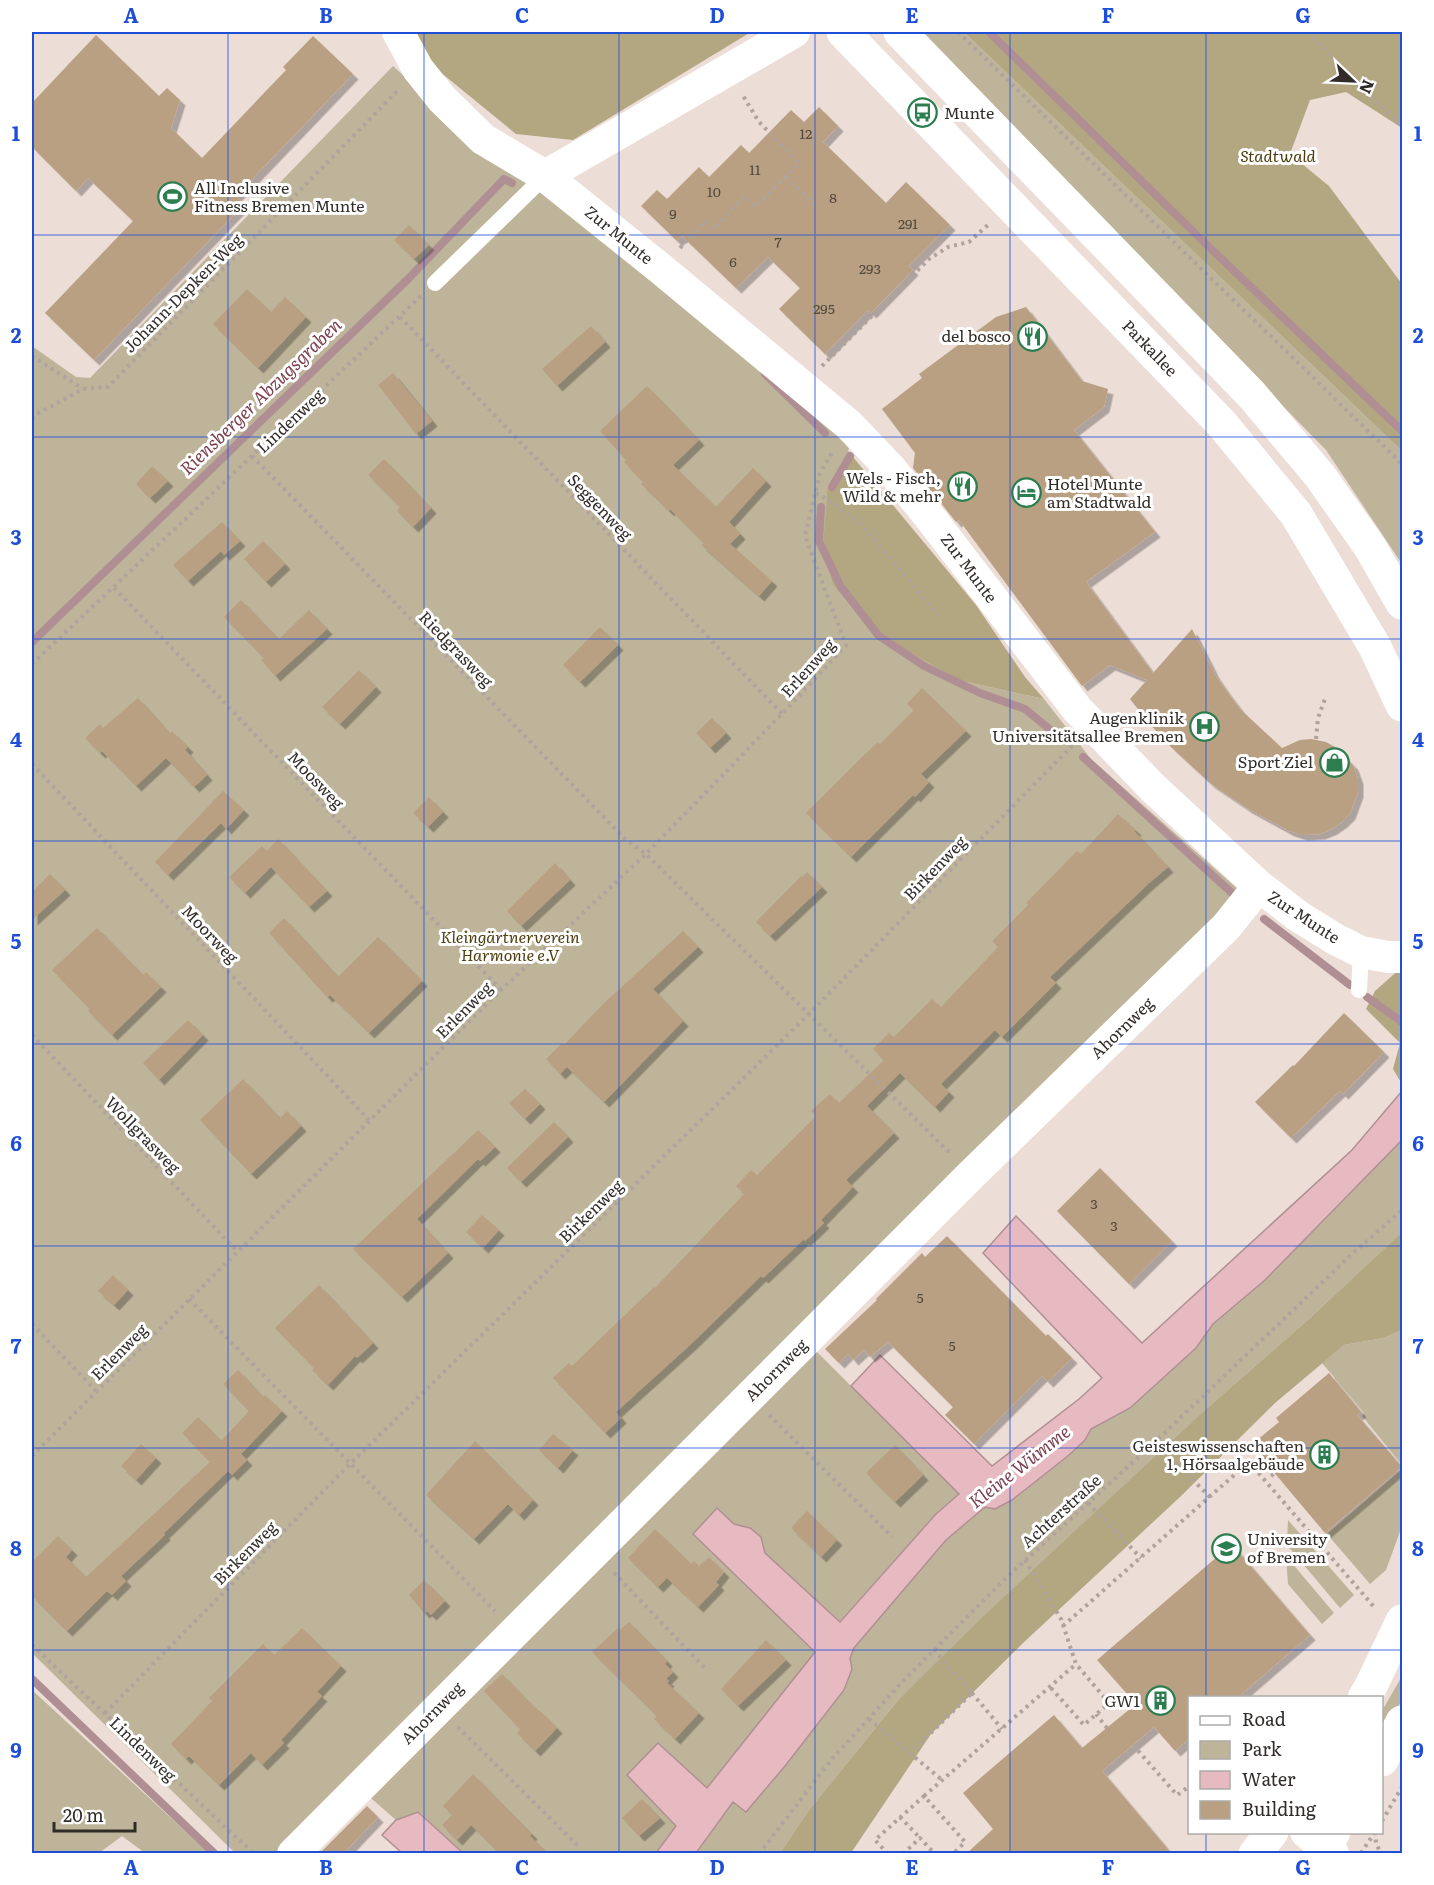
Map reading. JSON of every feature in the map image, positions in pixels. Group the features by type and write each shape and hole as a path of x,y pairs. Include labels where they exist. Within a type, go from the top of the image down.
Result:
{"main road":[{"name":"Parkallee","path":"843,32 1222,424 1296,514 1375,647 1402,705"},
{"path":"900,32 1252,395 1320,476 1370,547 1402,603"},
{"path":"1365,1696 1400,1628"},
{"path":"1383,1758 1402,1722"},
{"path":"1255,1854 1271,1834"}],"street":[{"name":"Zur Munte","path":"398,32 418,69 442,99 483,139 545,176 849,425 891,469 926,512 1077,709 1152,787 1259,886 1298,916 1335,939 1389,954"},
{"path":"545,176 794,32"},
{"name":"Ahornweg","path":"293,1854 972,1174 1226,927 1259,886"}],"lane":[{"path":"435,283 545,176"},
{"path":"1359,990 1389,954"}],"path":[{"path":"958,32 1402,464"},
{"path":"1307,32 1402,126"},
{"name":"Johann-Depken-Weg","path":"32,419 83,389 108,387 418,69"},
{"path":"661,269 705,221 714,229 744,196 755,207 799,163 759,122 728,70"},
{"path":"786,177 818,208"},
{"path":"802,386 929,260 948,247 969,242 1011,204"},
{"name":"Lindenweg","path":"32,664 435,283"},
{"name":"Seggenweg","path":"400,317 782,714"},
{"path":"32,356 83,389"},
{"name":"Erlenweg","path":"32,1456 501,990 646,854 846,645 806,536 820,472 849,425"},
{"name":"Riedgrasweg","path":"252,456 625,839 646,854 972,1174"},
{"path":"816,493 863,526 938,615"},
{"name":"Moosweg","path":"114,588 501,990"},
{"path":"1316,739 1318,718 1326,696"},
{"name":"Birkenweg","path":"105,1713 350,1464 810,1014 1092,725"},
{"name":"Moorweg","path":"32,764 370,1120"},
{"name":"Wollgrasweg","path":"32,1035 237,1251"},
{"name":"Achterstraße","path":"759,1854 831,1760 903,1681 1025,1560 1155,1442 1352,1254 1402,1210"},
{"path":"189,1299 515,1630"},
{"path":"32,1324 96,1391"},
{"path":"750,1396 892,1537"},
{"path":"1155,1442 1210,1497"},
{"path":"1063,1626 1249,1462 1400,1628"},
{"path":"1088,1503 1141,1558"},
{"path":"593,1552 705,1668"},
{"path":"1025,1560 1061,1619 1076,1664 1109,1703 1084,1725 1051,1688"},
{"name":"Lindenweg","path":"32,1645 254,1854"},
{"path":"934,1650 1002,1729"},
{"path":"887,1853 875,1839 1076,1664"},
{"path":"909,1754 972,1693"},
{"path":"438,1707 579,1847"},
{"path":"1096,1714 1107,1728"},
{"path":"869,1719 942,1780"},
{"path":"1133,1745 1177,1796 1188,1788"},
{"path":"1383,1819 1402,1787"},
{"path":"924,1796 965,1842 953,1854"},
{"path":"900,1817 935,1854"},
{"path":"1361,1854 1374,1834"},
{"path":"1375,1834 1381,1854"},
{"path":"903,1854 920,1838"}],"green space":[{"path":"414,32 751,32 573,140 516,134 434,67"},
{"path":"917,32 964,32 1402,451 1402,564 1326,450"},
{"name":"Stadtwald","path":"964,32 1402,32 1402,128 1346,92 1310,100 1290,154 1329,186 1402,284 1402,451"},
{"name":"Kleingärtnerverein Harmonie e.V","path":"393,66 506,171 553,190 852,439 848,451 828,486 962,681 1044,699 1091,759 1239,890 1233,904 799,1336 959,1494 936,1514 839,1622 707,1789 627,1775 677,1827 656,1853 463,1853 419,1812 396,1820 365,1793 309,1853 235,1853 32,1653 32,346 76,377 90,378"},
{"path":"848,451 976,605 1025,677 1044,699 962,681 873,632 833,584 823,546 828,486"},
{"path":"1402,967 1402,1084 1393,1069 1400,1043 1366,1009 1375,991"},
{"path":"1402,1140 1402,1232 1310,1318 1205,1410 899,1699 809,1810 780,1853 696,1854 733,1802 852,1669 850,1658 854,1648 946,1540 985,1507 995,1509 1012,1500 1069,1455 1085,1440 1091,1429 1130,1408 1196,1348 1213,1324 1265,1280"},
{"path":"1402,1232 1402,1330 1383,1338 1344,1345 1275,1403 1180,1497 1022,1644 931,1734 851,1853 780,1853 809,1810 899,1699 990,1610 1205,1410 1310,1318"},
{"path":"1402,1330 1402,1465 1362,1416 1364,1413 1322,1363 1344,1345 1383,1338"},
{"path":"1402,1469 1402,1526 1386,1570 1370,1584 1327,1534"},
{"path":"1288,1520 1354,1595 1340,1608 1287,1545"},
{"path":"1286,1556 1334,1613 1322,1624 1288,1584"},
{"path":"1402,1676 1402,1700 1383,1733 1383,1709"},
{"path":"32,1690 209,1853 145,1853 122,1836 99,1853 32,1853"}],"water":[{"name":"Kleine Wümme","path":"1402,1091 1402,1140 1265,1280 1213,1324 1196,1348 1130,1408 1091,1429 1085,1440 1069,1455 1012,1500 995,1509 985,1507 946,1540 854,1648 850,1658 852,1669 844,1690 746,1812 733,1802 696,1853 656,1853 676,1826 627,1775 658,1743 707,1788 815,1652 693,1534 717,1508 734,1524 750,1528 761,1537 765,1553 840,1622 936,1514 959,1494 851,1386 880,1355 992,1466 1079,1399 1102,1378 983,1253 1016,1216 1142,1343 1352,1150"},
{"path":"418,1812 463,1853 402,1853 382,1835 396,1820"}],"building":[{"name":"All Inclusive Fitness Bremen Munte","path":"96,35 159,96 167,88 180,100 171,128 202,158 286,70 283,67 313,36 353,74 236,196 244,204 94,360 45,313 133,221 88,178 76,191 32,147 32,103"},
{"path":"819,107 838,126 823,142 886,203 906,182 950,225 909,266 913,270 871,313 868,310 825,354 779,309 800,288 768,257 736,288 682,236 677,241 641,206 657,190 667,199 699,167 709,177 741,145 749,153 791,110 804,122"},
{"path":"409,225 429,245 414,259 394,240"},
{"path":"247,289 271,312 285,297 306,317 258,368 213,324"},
{"name":"Hotel Munte am Stadtwald","path":"1026,307 1082,381 1108,389 1104,407 1074,430 1155,532 1086,582 1153,673 1192,629 1214,673 1225,689 1241,710 1282,748 1300,740 1311,739 1326,742 1337,748 1353,765 1358,779 1358,792 1350,814 1332,829 1320,834 1302,835 1289,831 1247,808 1210,783 1171,747 1130,699 1147,680 1110,665 1082,686 959,520 956,522 913,468 915,453 882,409 922,378 919,374 996,317"},
{"path":"591,326 605,342 557,386 542,369"},
{"path":"393,373 432,421 416,434 378,385"},
{"path":"647,386 699,440 673,465 716,507 753,468 766,481 729,522 740,534 730,544 772,581 759,596 701,545 704,543 641,484 643,482 624,462 626,460 600,431"},
{"path":"384,459 431,508 413,527 397,511 400,507 368,475"},
{"path":"152,466 168,481 150,498 136,484"},
{"path":"222,522 240,541 224,555 221,551 188,581 173,565"},
{"path":"263,541 285,564 266,582 244,559"},
{"path":"241,600 279,639 309,610 327,629 275,676 261,660 264,658 224,617"},
{"path":"600,627 618,645 580,682 563,665"},
{"path":"359,670 376,687 340,724 322,707"},
{"path":"922,688 966,731 921,774 929,782 851,857 806,813 914,710 907,704"},
{"path":"138,698 170,734 172,731 188,747 185,750 207,775 194,787 166,758 136,786 102,751 100,753 85,738 100,724 103,728"},
{"path":"712,718 726,733 710,748 696,733"},
{"path":"223,791 244,810 226,829 221,823 168,875 155,862"},
{"path":"429,797 443,812 428,827 413,813"},
{"path":"1118,814 1136,830 1134,831 1168,867 1050,977 1056,983 1002,1037 995,1030 941,1084 949,1092 935,1107 900,1073 867,1106 894,1133 846,1180 853,1187 821,1220 824,1223 763,1278 761,1276 616,1412 621,1418 605,1433 553,1378 569,1363 572,1366 655,1288 744,1194 736,1186 751,1170 757,1175 816,1116 811,1111 830,1094 839,1103 884,1060 873,1049 889,1033 894,1037 932,999 941,1007 998,947 992,941 1028,905 1026,903 1077,851 1081,854"},
{"path":"278,839 327,891 309,907 271,867 245,893 229,877 262,846 267,851"},
{"path":"555,863 570,880 521,926 507,911"},
{"path":"807,872 822,887 770,936 756,922"},
{"path":"50,874 65,890 32,920 32,892"},
{"path":"284,918 338,977 378,937 422,981 369,1033 330,995 327,997 269,933"},
{"path":"97,928 143,975 146,972 161,987 112,1035 52,970"},
{"path":"683,931 698,947 653,989 683,1021 604,1102 567,1067 560,1074 546,1059 562,1043 564,1045 603,1004"},
{"path":"1344,1013 1384,1052 1343,1094 1340,1091 1291,1138 1255,1102 1294,1066"},
{"path":"188,1020 203,1035 159,1080 143,1063"},
{"path":"243,1079 280,1118 287,1111 301,1126 251,1174 200,1120"},
{"path":"525,1089 540,1104 525,1119 509,1103"},
{"path":"554,1122 568,1137 521,1182 507,1168"},
{"path":"478,1130 495,1147 480,1161 478,1159 417,1219 448,1253 402,1297 353,1249"},
{"path":"1100,1168 1172,1241 1129,1284 1057,1211"},
{"path":"482,1215 499,1230 483,1248 466,1232"},
{"path":"947,1236 1046,1336 1048,1334 1072,1358 1048,1382 1042,1376 974,1444 945,1415 953,1407 888,1342 870,1357 864,1350 853,1360 848,1354 839,1363 825,1349 922,1253 925,1257"},
{"path":"113,1275 128,1290 114,1305 98,1291"},
{"path":"319,1285 373,1343 357,1358 355,1356 328,1385 275,1328"},
{"path":"238,1370 263,1397 265,1395 282,1411 241,1454 247,1460 232,1475 228,1471 121,1576 126,1581 112,1595 107,1591 67,1631 32,1596 32,1562 58,1536 72,1550 66,1557 86,1577 210,1462 182,1433 198,1417 221,1441 249,1411 223,1384"},
{"name":"Geisteswissenschaften 1, Hörsaalgebäude","path":"1329,1373 1361,1412 1357,1415 1402,1467 1325,1533 1251,1445 1279,1422 1276,1418"},
{"path":"553,1434 573,1450 558,1468 539,1450"},
{"path":"475,1441 533,1500 519,1515 508,1504 474,1539 426,1495"},
{"path":"141,1444 156,1458 136,1480 121,1466"},
{"path":"895,1445 923,1475 895,1502 866,1473"},
{"path":"807,1511 837,1540 821,1557 791,1528"},
{"path":"655,1529 691,1564 694,1561 699,1566 709,1557 724,1572 716,1582 719,1585 698,1607 667,1578 658,1587 628,1558"},
{"name":"GW1","path":"1232,1544 1310,1635 1239,1696 1188,1696 1188,1740 1175,1751 1154,1727 1102,1771 1172,1854 966,1854 993,1829 963,1793 1054,1715 1082,1748 1136,1704 1097,1660"},
{"path":"424,1580 445,1601 431,1615 427,1611 424,1613 409,1595"},
{"path":"629,1622 667,1661 665,1664 673,1672 666,1679 669,1681 667,1683 699,1713 675,1739 654,1719 657,1716 592,1652 618,1628 620,1630"},
{"path":"302,1628 341,1666 317,1692 322,1696 281,1740 284,1743 262,1765 251,1753 219,1785 189,1756 186,1759 171,1744 212,1701 209,1698 263,1644 274,1655"},
{"path":"766,1640 786,1660 738,1706 721,1689"},
{"path":"502,1674 557,1728 535,1751 517,1733 520,1729 484,1691"},
{"path":"473,1774 549,1854 500,1854 471,1825 457,1840 442,1825 452,1815 443,1806"},
{"path":"642,1799 660,1818 639,1836 622,1818"},
{"path":"367,1806 378,1817 343,1854 319,1854"}],"waterway":[{"path":"989,32 1402,431"},
{"name":"Riensberger Abzugsgraben","path":"32,642 408,279 504,179 512,183"},
{"name":"Riensberger Abzugsgraben","path":"765,374 825,433"},
{"name":"Riensberger Abzugsgraben","path":"832,487 850,456"},
{"name":"Riensberger Abzugsgraben","path":"821,507 819,541 841,587 879,636 924,666 980,693 1025,709 1064,741"},
{"name":"Riensberger Abzugsgraben","path":"1083,757 1233,894"},
{"name":"Riensberger Abzugsgraben","path":"1264,919 1350,985"},
{"name":"Riensberger Abzugsgraben","path":"1367,997 1402,1022"},
{"path":"32,1679 215,1854"}],"place":[{"name":"Munte","path":"923,113"},
{"name":"All Inclusive Fitness Bremen Munte","path":"173,197"},
{"name":"del bosco","path":"1032,336"},
{"name":"Wels - Fisch, Wild & mehr","path":"962,487"},
{"name":"Hotel Munte am Stadtwald","path":"1026,493"},
{"name":"Augenklinik Universitätsallee Bremen","path":"1205,727"},
{"name":"Sport Ziel","path":"1334,762"},
{"name":"Geisteswissenschaften 1, Hörsaalgebäude","path":"1325,1455"},
{"name":"University of Bremen","path":"1226,1548"},
{"name":"GW1","path":"1161,1701"}]}
